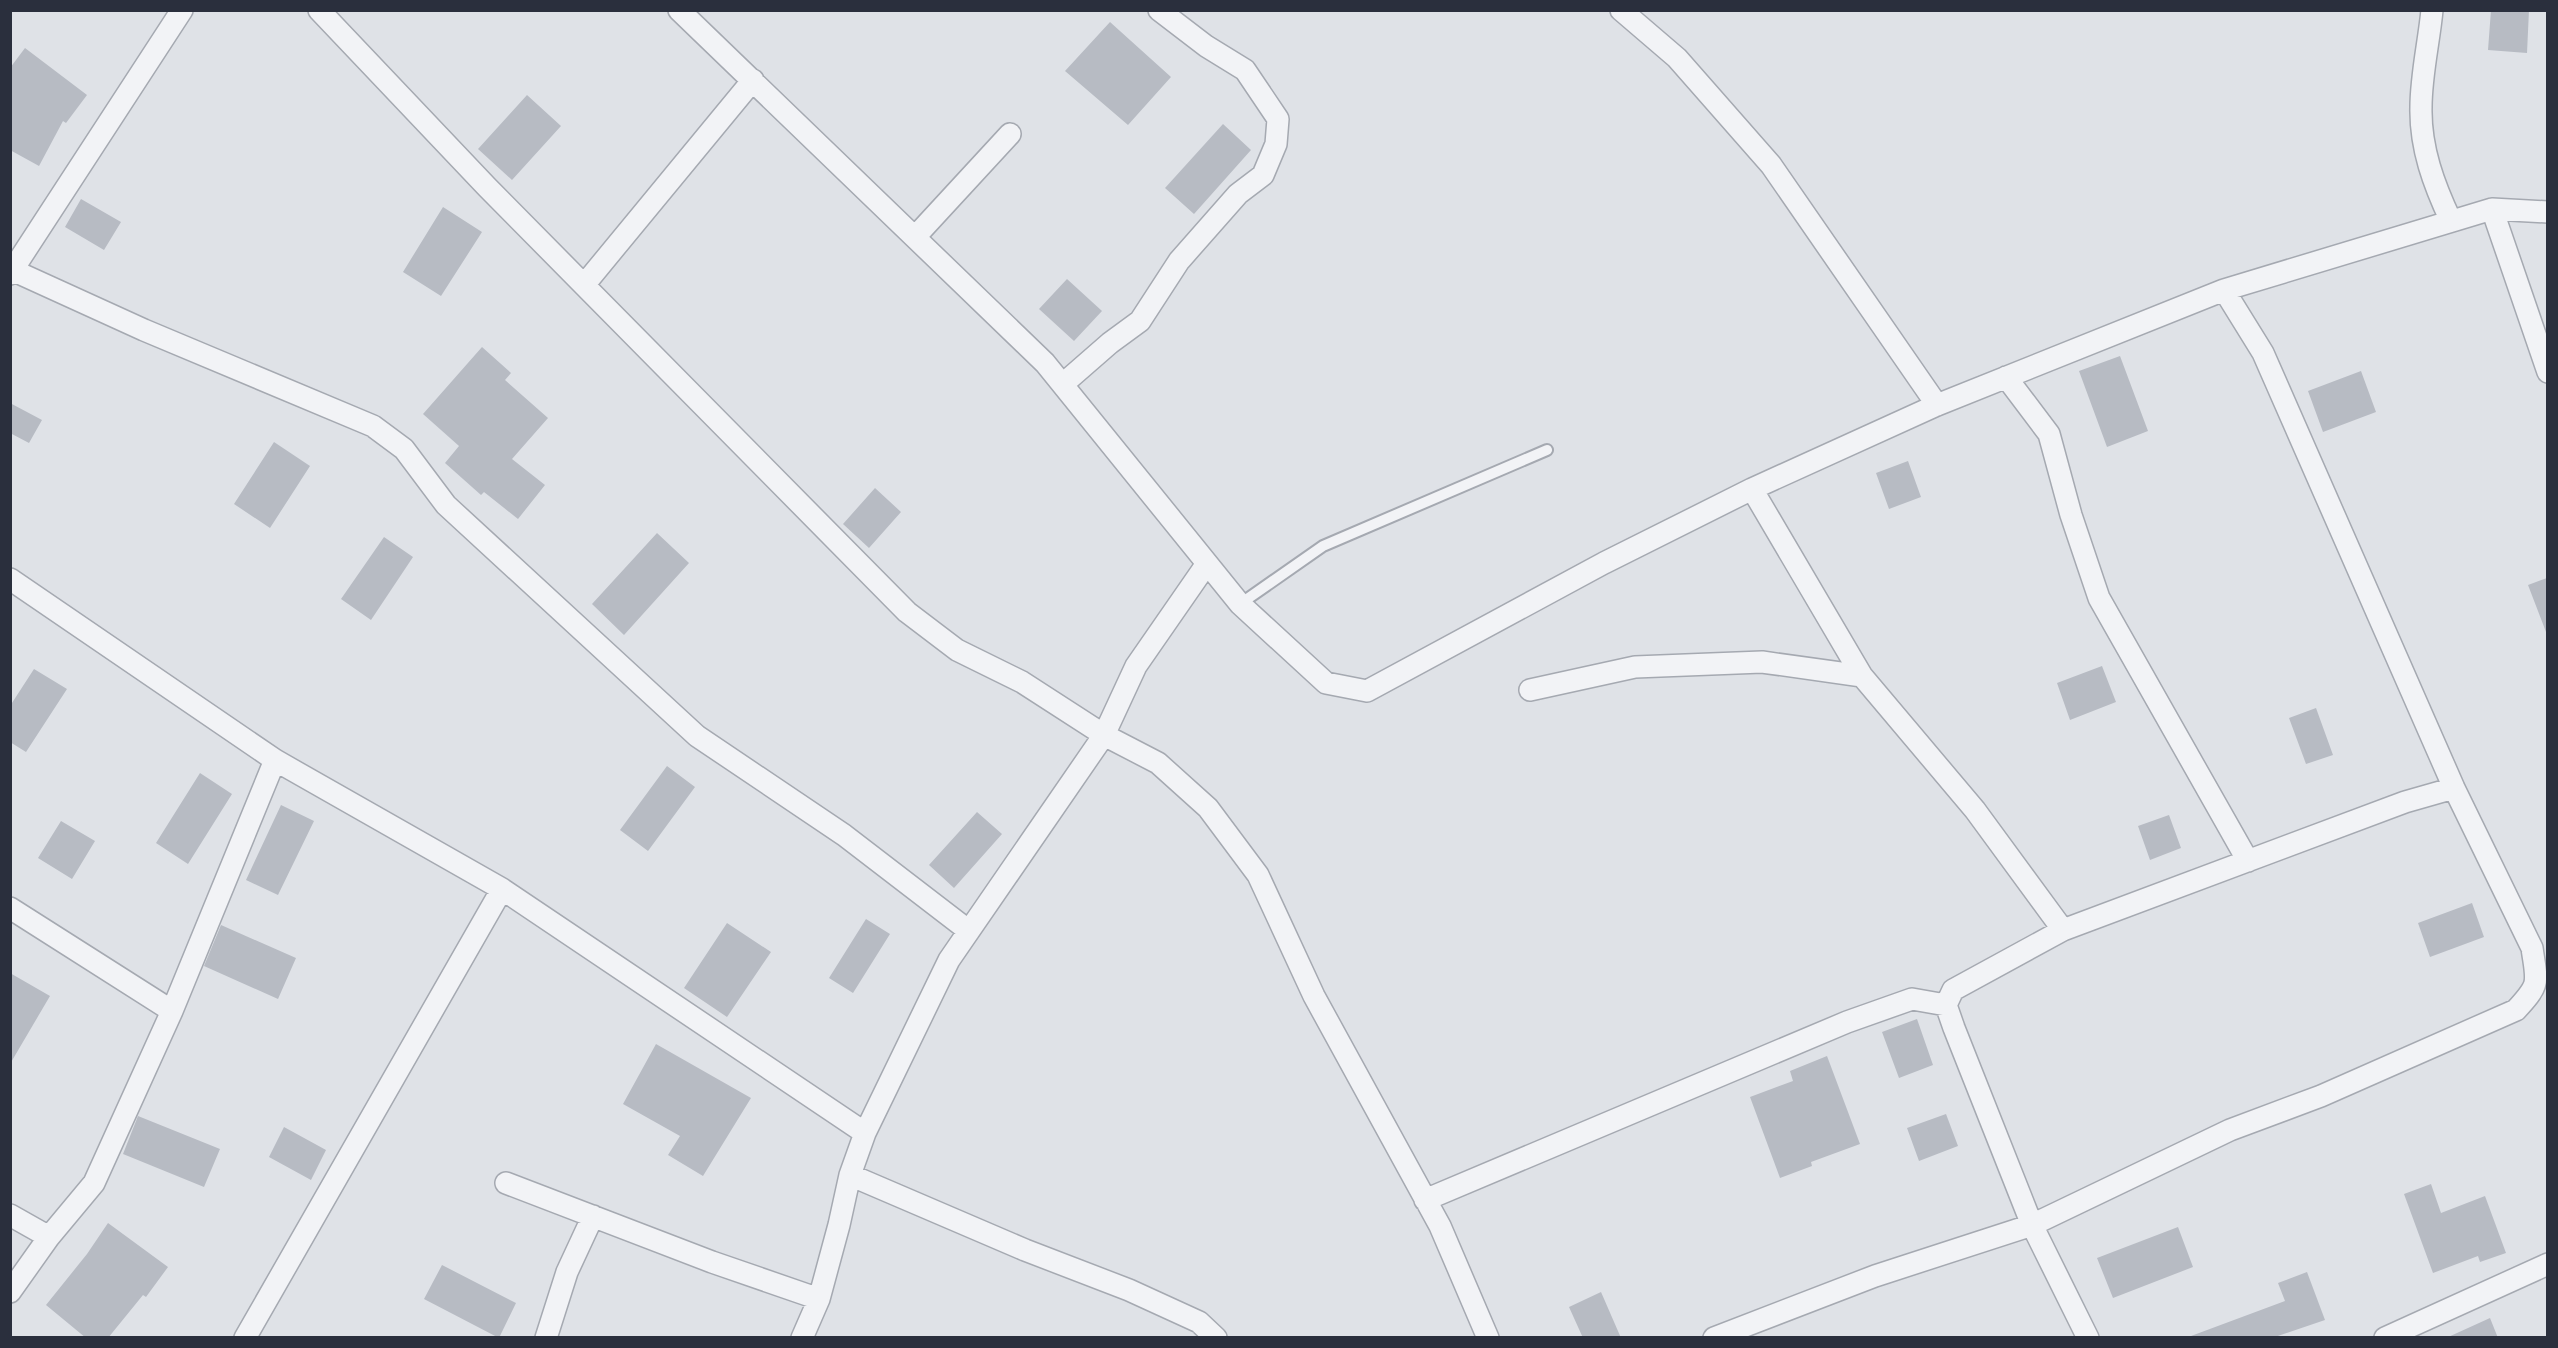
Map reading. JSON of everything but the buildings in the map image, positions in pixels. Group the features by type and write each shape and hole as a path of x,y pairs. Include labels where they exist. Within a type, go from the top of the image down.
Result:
{"street":[{"path":"182,10 11,271 144,330 373,426 404,449 446,505 697,736 844,835 969,931"},
{"path":"320,10 584,285 907,612 957,650 1022,682 1104,735 1158,763 1208,808 1258,875 1314,996 1440,1226 1488,1338"},
{"path":"679,10 1044,363 1240,604 1326,683 1367,691 1604,563 1752,489 1938,405 2224,290 2492,209 2547,212"},
{"path":"1063,384 1110,343 1140,321 1179,261 1238,194 1263,175 1276,144 1278,119 1245,69 1206,46 1159,10"},
{"path":"1621,10 1677,58 1771,165 1938,405"},
{"path":"2432,10 2421,107 2424,149 2431,176 2451,221"},
{"path":"584,285 753,80"},
{"path":"915,237 1010,134"},
{"path":"2492,209 2547,372"},
{"path":"1714,1338 1875,1276 2032,1225 2230,1130 2321,1096 2516,1010 2535,990 2536,974 2532,948 2454,788 2263,353 2224,290"},
{"path":"2007,377 2049,434 2071,515 2099,598 2248,861"},
{"path":"1752,489 1862,676 1975,810 2063,930"},
{"path":"802,1338 819,1299 850,1175 865,1133 949,960 1104,735 1136,666 1206,565"},
{"path":"10,579 275,760 502,889 865,1133"},
{"path":"1530,690 1635,667 1762,662 1862,676"},
{"path":"10,1292 49,1237 93,1183 172,1011 275,760"},
{"path":"2088,1338 2032,1225 1946,1005 1953,990 2063,930 2405,802 2454,788"},
{"path":"245,1338 502,889"},
{"path":"10,908 172,1011"},
{"path":"2536,974 2547,994"},
{"path":"1425,1200 1847,1022 1912,999 1946,1005"},
{"path":"850,1175 1024,1250 1129,1290 1199,1322 1216,1338"},
{"path":"506,1183 712,1262 819,1299"},
{"path":"10,1215 49,1237"},
{"path":"546,1338 567,1272 593,1216"},
{"path":"2385,1338 2547,1264"}],"lane":[{"path":"1240,604 1323,546 1547,450"}]}
